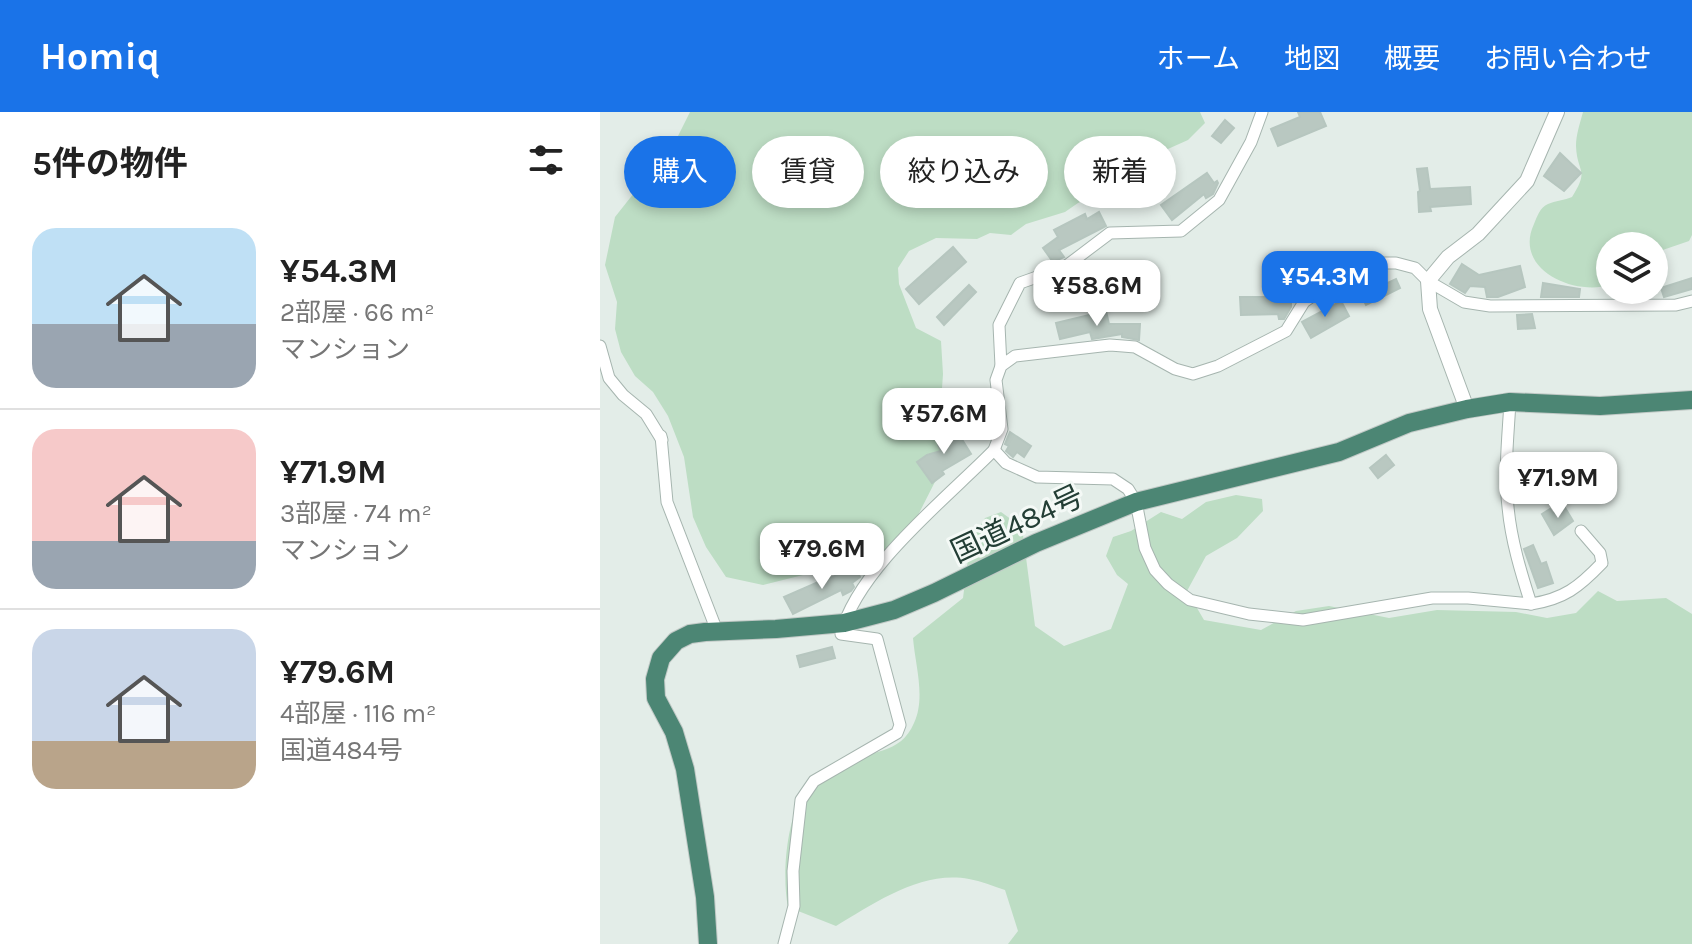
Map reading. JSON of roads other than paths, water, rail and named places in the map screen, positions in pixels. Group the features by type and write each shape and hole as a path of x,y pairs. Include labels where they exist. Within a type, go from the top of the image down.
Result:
{"highway":[{"name":"国道484号","path":"708,944 705,897 685,769 674,732 656,698 655,679 661,658 676,641 690,634 717,631 844,623 894,610 1036,543 1136,502 1339,452 1409,423 1467,409 1510,402 1600,406 1692,400"}],"street":[{"path":"784,944 794,906 793,871 801,800 814,781 897,733 900,725 877,639 841,634 844,623 858,592 882,561 994,450 1002,429 996,380 1001,366 999,325 1020,283 1065,267 1110,233 1181,231 1219,200 1251,142 1262,112"},
{"path":"1467,409 1430,309 1428,281 1448,257 1478,234 1527,181 1557,112"},
{"path":"1001,366 1015,356 1110,345 1135,347 1175,369 1193,374 1270,341 1286,331 1304,302 1334,281 1375,263 1396,263 1415,268 1428,281 1464,302 1490,306 1676,305 1692,301"},
{"path":"600,346 609,378 623,395 646,414 661,436 668,455"},
{"path":"1510,402 1506,474 1508,509 1521,575 1531,604"},
{"path":"661,436 667,502 717,631"},
{"path":"994,450 1006,463 1037,477 1113,479 1128,489 1136,502 1145,548 1155,570 1168,584 1190,600 1249,614 1303,620 1432,598 1531,604 1556,600 1584,582 1602,563 1600,553 1581,531"}]}
